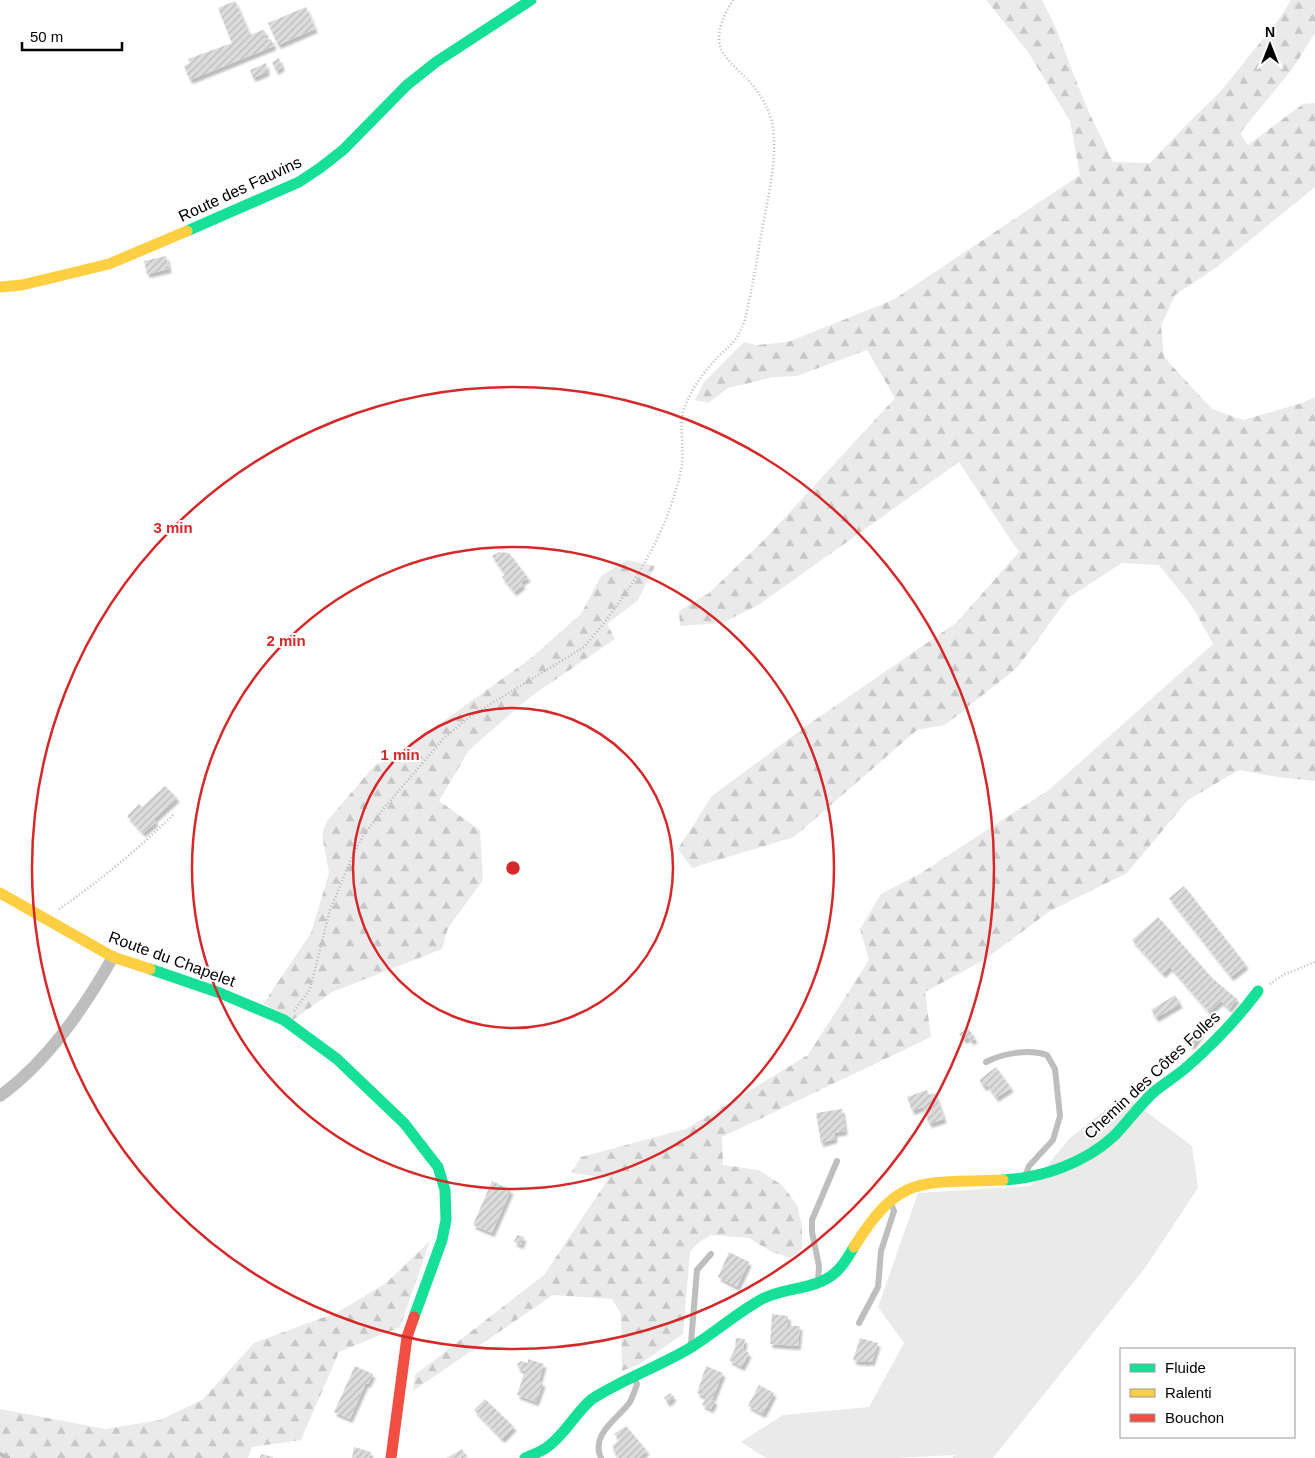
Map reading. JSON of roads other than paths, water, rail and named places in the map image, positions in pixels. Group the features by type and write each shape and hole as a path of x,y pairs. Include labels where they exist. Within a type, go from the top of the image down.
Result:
{"street":[{"name":"Route des Fauvins","path":"0,287 22,285 109,264 231,213 299,182 342,150 406,85 436,62 531,0"},
{"name":"Route du Chapelet","path":"0,893 113,957 220,992 284,1020 337,1059 404,1124 438,1167 445,1190 446,1220 442,1240 407,1337 391,1458"},
{"path":"0,1096 20,1081 72,1022 113,957"},
{"name":"Chemin des Côtes Folles","path":"526,1458 546,1448 592,1399 662,1365 737,1314 774,1293 828,1278 843,1266 876,1215 889,1200 905,1190 922,1184 1025,1177 1066,1166 1089,1155 1107,1143 1152,1095 1187,1066 1240,1015 1258,991"}],"lane":[{"path":"986,1062 996,1057 1036,1051 1047,1055 1055,1069 1060,1116 1053,1140 1029,1166 1025,1177"},
{"path":"818,1282 819,1266 812,1232 812,1220 837,1161"},
{"path":"859,1323 878,1287 880,1251 894,1211 889,1200"},
{"path":"690,1347 697,1270 710,1254"},
{"path":"601,1458 599,1456 599,1444 603,1431 629,1403 637,1384 635,1378"}],"waterway":[{"path":"0,1454 8,1458"}]}
